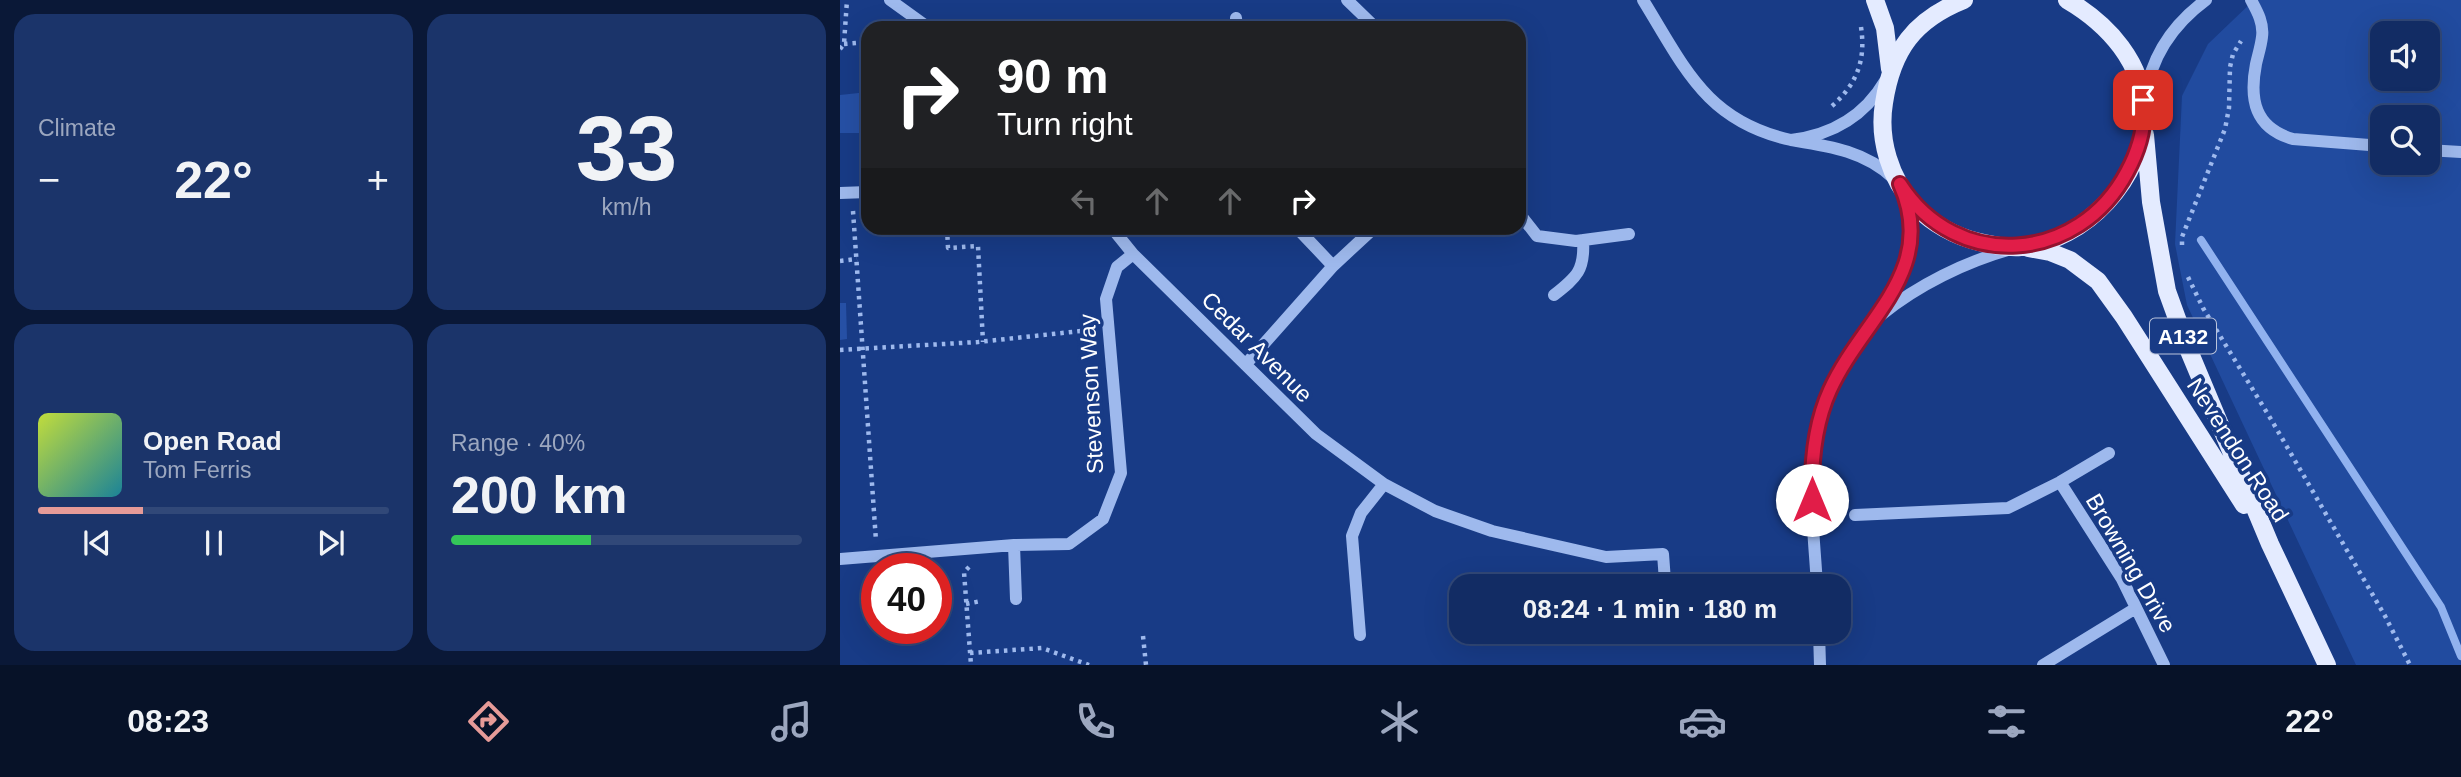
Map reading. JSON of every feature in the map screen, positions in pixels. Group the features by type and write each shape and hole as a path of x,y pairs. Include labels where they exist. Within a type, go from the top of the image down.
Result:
{"main road":[{"name":"A132","path":"1890,72 1905,42 1916,29 1941,10 1964,0"},
{"name":"A132","path":"1876,2 1889,46 1890,72 1882,113 1882,133 1891,168 1900,184 1923,214 1954,234 1986,244 2021,247 2066,233 2098,212 2110,200 2134,158 2144,114 2140,86 2128,57 2094,17 2067,0"},
{"name":"Nevendon Road","path":"2144,114 2151,202 2167,291 2187,346 2270,544 2327,665"},
{"name":"Nevendon Road","path":"2021,247 2060,256 2081,267 2098,281 2270,544"}],"street":[{"path":"890,0 919,21"},
{"path":"1347,0 1369,21"},
{"path":"1643,0 1694,80 1717,106 1754,130 1832,147 1865,158 1878,165 1900,184"},
{"path":"2144,114 2151,71 2162,47 2186,16 2206,0"},
{"path":"2251,0 2262,28 2253,84 2257,110 2263,121 2280,135 2293,139 2370,145"},
{"path":"1791,140 1830,131 1847,122 1871,101 1890,72"},
{"path":"2440,151 2461,152"},
{"name":"Nevendon Road","path":"1815,574 1811,475 1816,433 1829,392 1839,372 1898,281 1910,249 1910,213 1900,184"},
{"path":"1526,222 1537,236 1576,242 1629,234"},
{"name":"Cedar Avenue","path":"1118,235 1133,254 1316,434 1384,484 1435,511 1492,531 1606,557 1663,554 1664,574"},
{"path":"1304,235 1333,266"},
{"path":"1246,364 1333,266 1366,235"},
{"path":"1554,295 1579,273 1584,261 1583,240"},
{"name":"Nevendon Road","path":"1871,325 1902,299 1939,278 1977,261 2021,247"},
{"name":"Stevenson Way","path":"913,553 1014,545 1069,544 1103,519 1121,473 1107,299 1117,267 1133,254"},
{"path":"1855,515 2008,508 2109,453"},
{"name":"Browning Drive","path":"2060,482 2122,579 2164,665"},
{"path":"1360,635 1352,536 1361,513 1384,484"},
{"path":"1014,545 1016,599"},
{"name":"Stevenson Way","path":"840,559 861,557"},
{"path":"2043,665 2136,608"},
{"path":"1819,644 1820,665"}],"path":[{"path":"847,0 842,46 861,43"},
{"path":"1824,112 1847,91 1859,71 1863,48 1857,11 1876,2"},
{"path":"2183,250 2182,237 2225,129 2229,108 2230,67 2240,42"},
{"path":"846,193 857,260 876,553"},
{"path":"947,235 948,248 978,246 983,342"},
{"path":"840,261 857,260"},
{"path":"2187,273 2203,308 2385,616 2410,665"},
{"path":"840,350 983,342 1109,328"},
{"path":"971,665 964,572 975,560 975,548"},
{"path":"967,604 981,601"},
{"path":"1143,636 1146,665"},
{"path":"970,653 1042,648 1089,665"}],"shaded area":[{"path":"2254,0 2461,0 2461,665 2356,665 2187,305 2175,244 2182,96 2208,44"}],"building":[{"path":"861,93 861,133 840,133 840,95"},
{"path":"840,303 846,303 847,339 840,340"}],"waterway":[{"path":"2201,240 2441,607 2461,656"}],"route":[{"path":"1812,500 1811,475 1816,433 1829,392 1853,348 1894,288 1907,261 1912,224 1907,199 1900,184 1923,214 1954,234 1986,244 2003,246 2021,247 2049,240 2066,233 2098,212 2119,188 2137,148 2144,114 2143,100"}]}
